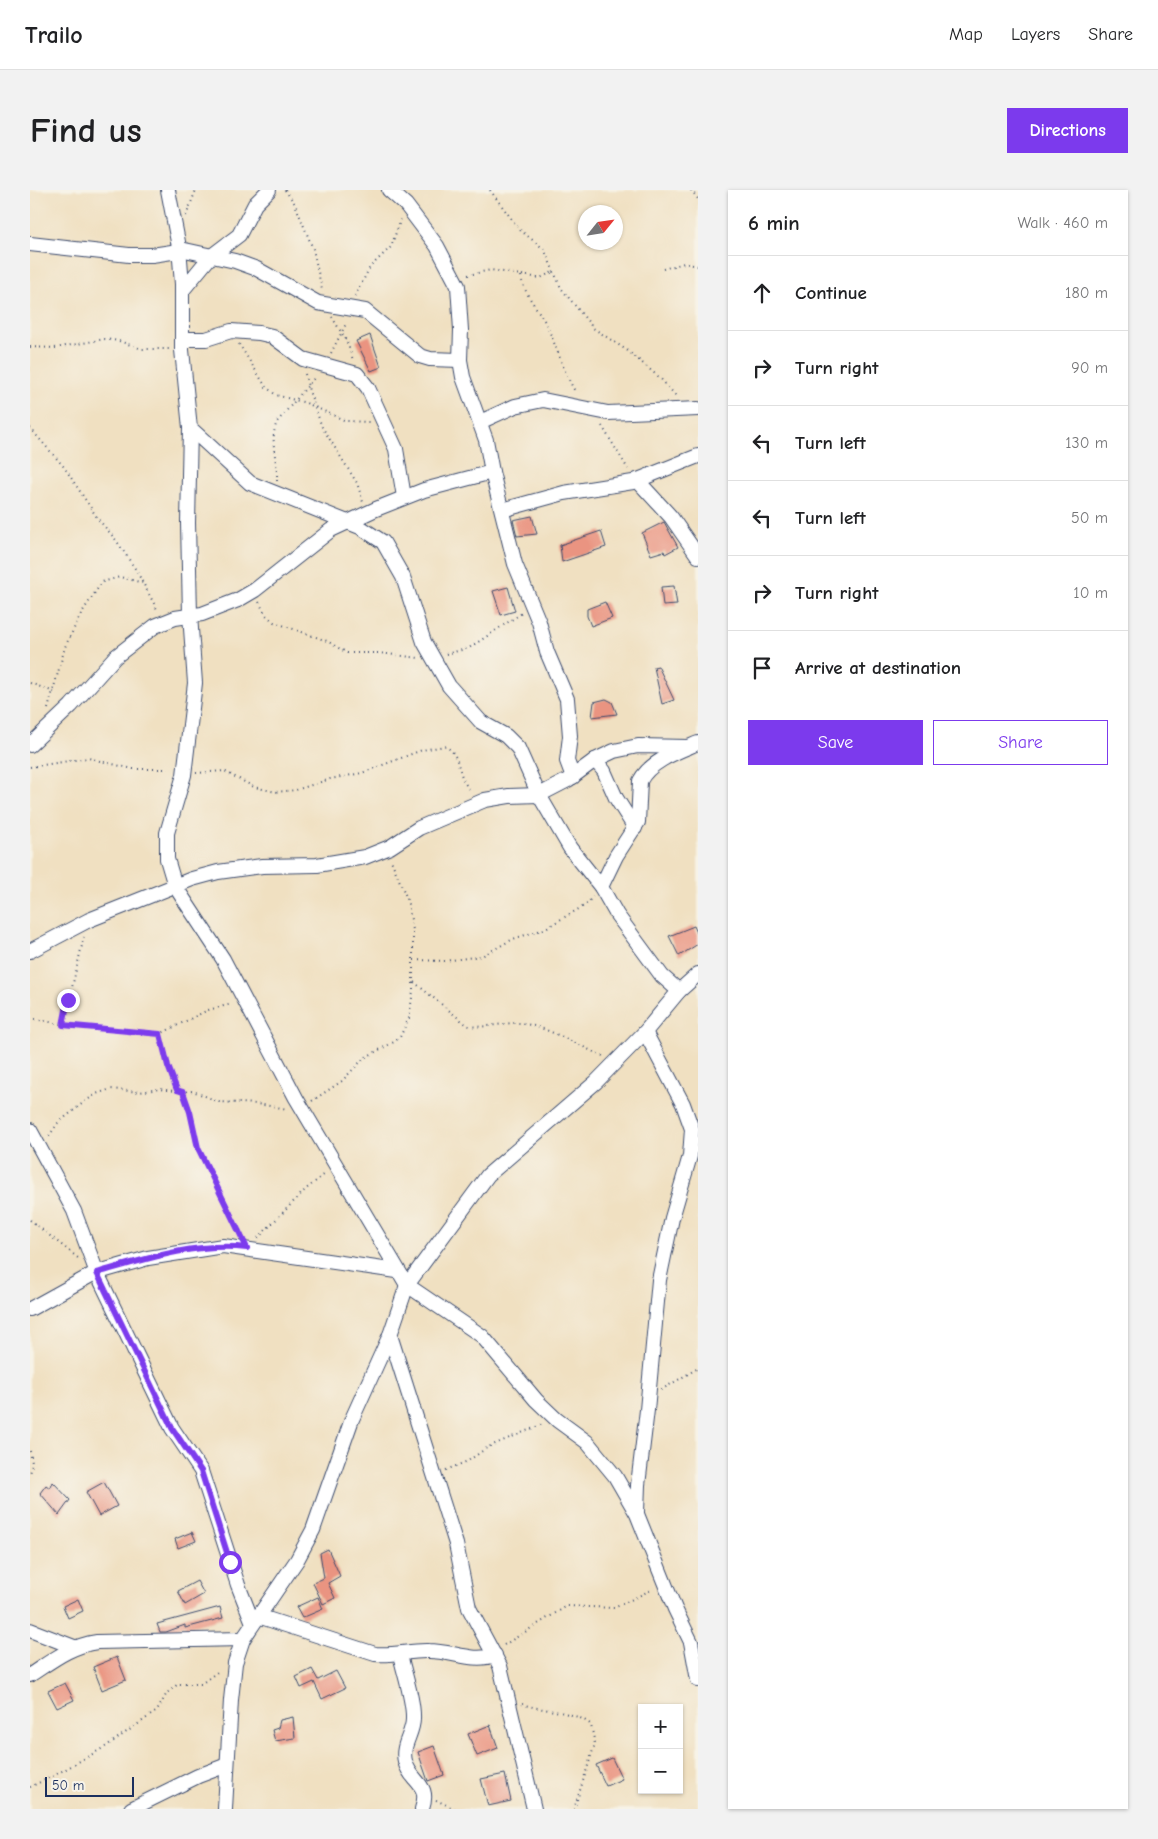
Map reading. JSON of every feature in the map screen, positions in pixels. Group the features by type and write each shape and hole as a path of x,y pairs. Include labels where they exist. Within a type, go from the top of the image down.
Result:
{"street":[{"path":"168,190 179,250 182,291 182,345 190,428 188,523 190,615 196,683 184,772 166,842 167,859 175,886 223,959 302,1108 338,1165 397,1271 408,1285 482,1336 536,1400 557,1420 587,1442 604,1461 638,1514 691,1642 698,1680"},
{"path":"182,291 210,257 239,235 255,204 269,190"},
{"path":"389,190 405,204 437,246 458,286 461,303 460,360 466,385 490,456 492,472 515,564 530,598 547,652 568,704 570,736 567,761 573,777"},
{"path":"30,244 129,255 152,255 179,250 235,261 257,269 308,298 325,305 365,311 376,318 420,356 430,359 460,360"},
{"path":"182,345 237,331 272,336 303,359 357,374 368,388 385,422 401,467 404,497"},
{"path":"480,422 515,406 543,400 587,409 620,413 693,409"},
{"path":"190,428 250,482 339,520 348,522 380,538 404,577 418,626 431,656 448,686 482,722 506,736 518,748 539,795 570,848 601,887 617,915 662,976 679,992"},
{"path":"502,510 564,493 637,480 698,456"},
{"path":"30,746 71,706 115,657 136,638 164,622 222,607 255,590 331,530 364,514 404,497 442,484 492,472"},
{"path":"637,480 672,517 698,556"},
{"path":"601,887 616,856 635,828 639,818 642,778 654,766 693,745"},
{"path":"30,951 89,920 175,886 218,872 262,866 317,865 365,857 386,848 419,828 485,800 509,796 539,795 573,777 595,760 614,751 638,746 693,745"},
{"path":"595,760 604,771 616,798 635,828"},
{"path":"224,1809 235,1662 243,1639 297,1560 312,1530 352,1419 390,1335 408,1285 488,1175 596,1082 645,1032 679,992 696,981"},
{"path":"638,1514 638,1485 659,1280 672,1218 690,1156 692,1129 683,1104 645,1032"},
{"path":"30,1130 42,1149 74,1212 96,1272 172,1428 201,1471 233,1569 256,1620 375,1654 400,1654 429,1650 478,1658 494,1653"},
{"path":"30,1310 96,1272 148,1258 222,1246 247,1248 308,1259 397,1271"},
{"path":"390,1335 456,1544 469,1608 500,1666 534,1809"},
{"path":"30,1630 74,1647"},
{"path":"30,1675 74,1647 97,1642 243,1639"},
{"path":"400,1654 414,1716 404,1751 405,1760 412,1774 424,1789 424,1802"},
{"path":"131,1809 198,1776 227,1765"}],"path":[{"path":"176,233 196,190"},
{"path":"285,190 295,204 316,258 325,305 352,355 357,374"},
{"path":"490,190 520,230 544,249 566,295 593,328 632,354 693,409"},
{"path":"691,190 698,199"},
{"path":"352,308 355,293 370,267 391,247 405,204"},
{"path":"664,269 684,263 698,266"},
{"path":"453,274 464,276 491,270 540,278 555,272"},
{"path":"521,276 527,295 547,326 564,372 587,409 604,427 623,462 637,480"},
{"path":"237,331 243,352 269,391 346,421 385,422"},
{"path":"274,493 278,466 273,436 274,429 326,364 342,334"},
{"path":"30,347 55,348 105,339 119,341 142,349 182,345"},
{"path":"308,386 328,438 357,483 364,514"},
{"path":"30,428 64,467 143,583 164,622"},
{"path":"48,711 65,647 81,614 102,582 120,577 143,583"},
{"path":"255,590 266,615 274,622 327,641 347,653 379,653 414,658 469,648 522,614 530,598"},
{"path":"30,683 54,692"},
{"path":"30,767 88,758 133,769 184,772 224,771 254,787 276,792 296,790 330,779 362,773 422,750 444,746 455,755 464,784 485,800"},
{"path":"42,1149 58,1124 96,1094 111,1089 139,1092 159,1089 183,1092 194,1091 219,1102 257,1104 297,1110 342,1081 364,1058 400,1037 409,1018 414,960 413,930 407,899 386,848"},
{"path":"414,960 444,961 482,956 514,939 532,935 566,917 584,906 601,887"},
{"path":"63,1025 89,920"},
{"path":"413,981 473,1028 486,1024 511,1023 536,1026 615,1061"},
{"path":"30,1018 63,1025 160,1034 224,1005 246,1004"},
{"path":"160,1034 168,1066 177,1090"},
{"path":"183,1092 190,1112 198,1148 247,1248 306,1189 338,1165"},
{"path":"30,1220 96,1272"},
{"path":"658,1393 675,1380 698,1368"},
{"path":"434,1472 461,1464 488,1447 557,1420"},
{"path":"30,1451 30,1475"},
{"path":"494,1653 567,1606 614,1608 624,1605 665,1582"},
{"path":"30,1787 105,1747 157,1711 167,1693 178,1684 202,1684 221,1670"},
{"path":"508,1698 535,1708 578,1717 591,1725 595,1744 574,1809"},
{"path":"424,1802 455,1809"}],"building":[{"path":"370,335 381,367 371,371 356,341"},
{"path":"532,516 537,534 517,536 513,520"},
{"path":"664,522 678,547 665,554 664,551 651,555 642,533"},
{"path":"601,531 606,547 562,562 560,545"},
{"path":"674,586 677,605 663,606 661,587"},
{"path":"508,587 515,611 501,615 493,591"},
{"path":"605,602 612,618 591,626 587,616 587,609"},
{"path":"658,666 674,700 662,704 654,667"},
{"path":"606,699 612,702 617,714 592,717 594,702"},
{"path":"694,926 698,935 698,944 679,956 669,936"},
{"path":"53,1482 70,1500 59,1515 40,1493 46,1485 50,1488"},
{"path":"104,1482 117,1506 99,1516 86,1492"},
{"path":"192,1532 196,1541 178,1548 175,1539"},
{"path":"328,1549 340,1576 328,1583 335,1598 323,1604 313,1583 324,1578 320,1553"},
{"path":"197,1581 204,1594 185,1605 178,1591"},
{"path":"318,1597 323,1609 302,1618 296,1607"},
{"path":"78,1599 83,1611 68,1618 63,1606"},
{"path":"220,1607 223,1618 185,1628 185,1625 166,1632 160,1632 157,1624"},
{"path":"117,1657 126,1680 102,1690 93,1667"},
{"path":"312,1669 318,1680 336,1671 345,1688 322,1699 314,1682 301,1688 296,1677"},
{"path":"65,1683 74,1700 57,1708 48,1691"},
{"path":"293,1717 295,1738 275,1741 272,1730 278,1728 280,1720"},
{"path":"490,1725 498,1748 477,1756 468,1734"},
{"path":"434,1746 444,1775 428,1781 418,1752"},
{"path":"612,1758 622,1779 606,1786 596,1765"},
{"path":"505,1774 511,1801 488,1806 481,1779"}],"route":[{"path":"68,1000 63,1025 160,1034 160,1040 177,1090 183,1092 187,1102 198,1148 212,1179 238,1226 247,1248 222,1246 192,1250 148,1258 97,1273 172,1428 201,1471 230,1562"}]}
